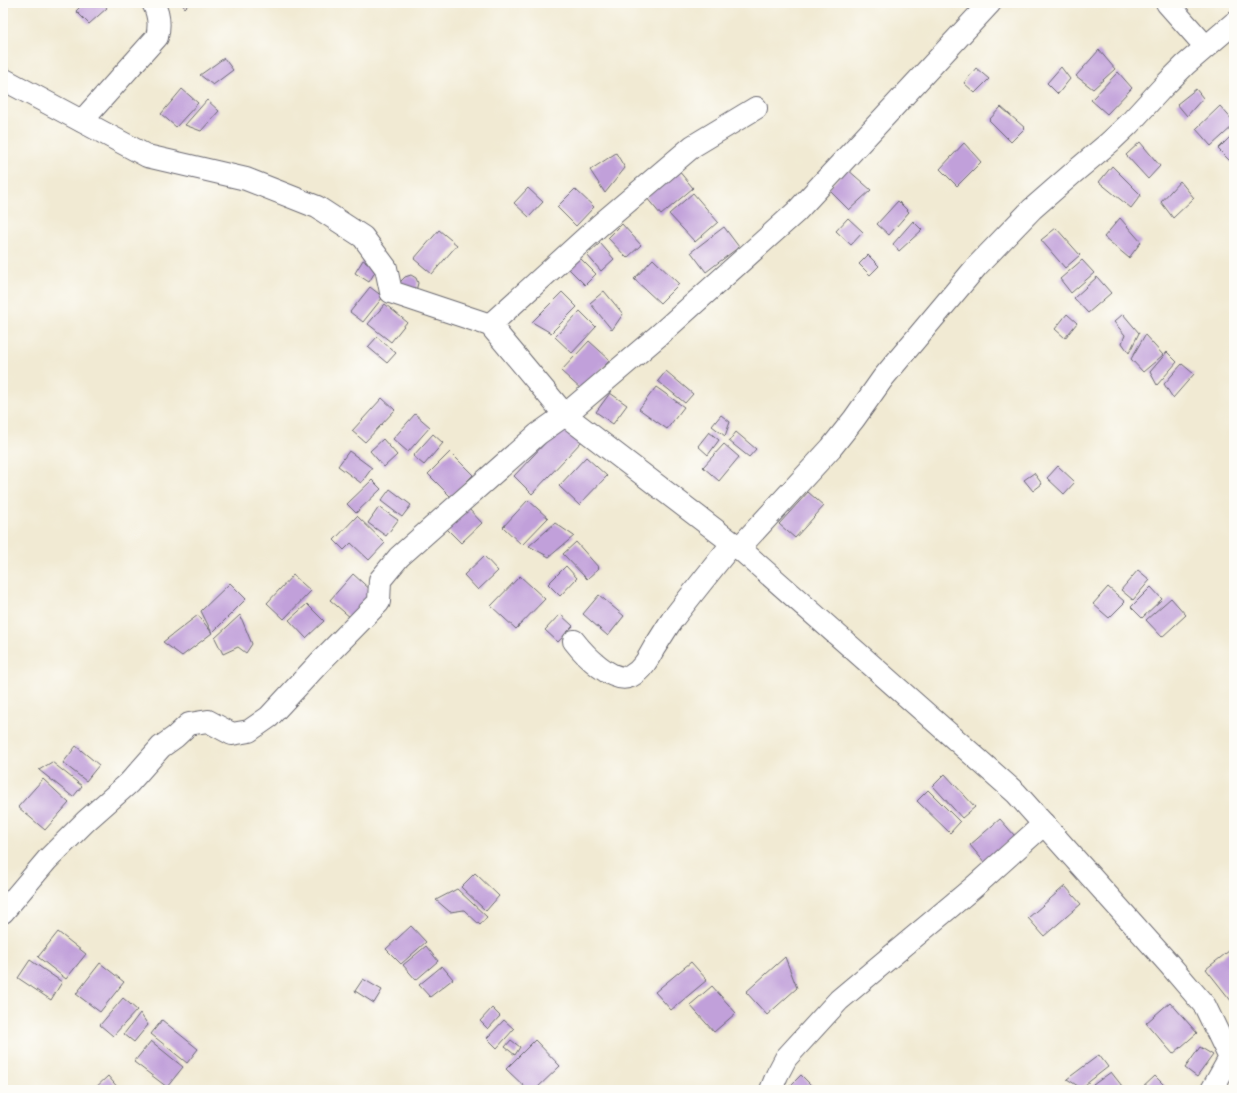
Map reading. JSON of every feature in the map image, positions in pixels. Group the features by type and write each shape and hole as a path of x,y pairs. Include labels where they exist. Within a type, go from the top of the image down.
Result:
{"street":[{"path":"82,121 157,37 159,29 158,11 153,3"},
{"path":"3,912 16,895 58,848 129,783 160,747 175,737 189,724 208,721 232,734 249,730 269,717 379,602 380,580 399,558 538,434 565,415 658,336 796,212 990,3"},
{"path":"1167,3 1206,47"},
{"path":"574,641 591,660 618,677 630,676 644,665 672,621 736,546 830,448 854,419 883,378 977,266 1032,209 1110,142 1163,87 1234,23"},
{"path":"3,79 147,156 246,179 318,207 363,238 386,268 391,292 490,325 565,415 736,546 1016,793 1205,1006 1232,1056 1212,1090"},
{"path":"490,325 600,225 693,146 756,108"},
{"path":"771,1090 786,1058 839,1000 975,886 1044,824"}],"building":[{"path":"84,3 103,3 107,8 89,24 76,11"},
{"path":"181,3 190,3 185,8"},
{"path":"1099,50 1115,69 1093,89 1076,76"},
{"path":"224,58 233,70 213,85 200,75"},
{"path":"1061,67 1070,79 1058,94 1047,83"},
{"path":"976,68 989,79 975,93 964,83"},
{"path":"1118,72 1132,88 1107,114 1091,100"},
{"path":"182,89 198,103 176,127 161,114"},
{"path":"1196,89 1203,98 1187,116 1177,104"},
{"path":"207,100 219,111 201,131 185,125"},
{"path":"1220,106 1234,122 1234,125 1211,146 1196,129"},
{"path":"1001,107 1025,128 1011,142 989,120"},
{"path":"1234,133 1234,160 1231,162 1218,149"},
{"path":"1140,142 1160,166 1148,179 1126,155"},
{"path":"964,143 981,162 957,186 940,169"},
{"path":"616,153 625,168 605,193 590,170"},
{"path":"1112,166 1141,195 1131,208 1099,182"},
{"path":"847,169 871,190 849,210 828,189"},
{"path":"678,170 693,188 661,215 646,197"},
{"path":"1180,181 1194,198 1173,218 1161,202"},
{"path":"528,188 543,202 529,217 514,203"},
{"path":"575,189 594,207 576,226 557,207"},
{"path":"693,193 718,222 695,242 669,214"},
{"path":"898,201 909,212 889,235 877,224"},
{"path":"848,218 863,232 851,245 836,231"},
{"path":"1120,218 1141,242 1129,258 1104,237"},
{"path":"913,221 922,230 899,251 893,244"},
{"path":"622,224 641,245 627,258 608,238"},
{"path":"724,227 739,247 706,272 691,252"},
{"path":"1056,228 1080,255 1065,268 1041,240"},
{"path":"439,230 457,245 432,274 414,259"},
{"path":"600,243 614,259 601,271 587,255"},
{"path":"868,255 879,266 870,275 859,264"},
{"path":"580,258 596,274 585,285 568,268"},
{"path":"653,259 679,284 660,303 634,279"},
{"path":"363,260 377,269 369,282 355,273"},
{"path":"1082,260 1094,273 1071,293 1060,279"},
{"path":"411,275 416,278 418,283 416,291 400,284 405,277"},
{"path":"1097,277 1111,293 1088,313 1074,298"},
{"path":"370,287 383,297 363,322 350,312"},
{"path":"604,291 623,314 612,330 590,303"},
{"path":"562,292 577,307 551,333 532,322"},
{"path":"385,304 407,322 391,342 368,324"},
{"path":"580,311 596,327 572,353 555,337"},
{"path":"1067,314 1077,323 1065,338 1055,329"},
{"path":"1123,314 1139,333 1129,353 1122,343 1125,335 1114,322"},
{"path":"1145,335 1163,355 1143,372 1131,359"},
{"path":"377,337 396,353 387,363 368,347"},
{"path":"589,341 610,360 582,390 561,371"},
{"path":"1167,352 1177,362 1157,385 1150,372"},
{"path":"1182,364 1194,374 1173,398 1164,384"},
{"path":"666,371 693,394 685,403 658,381"},
{"path":"656,387 684,407 667,429 639,409"},
{"path":"610,393 627,405 613,424 596,412"},
{"path":"382,398 395,410 365,442 352,431"},
{"path":"415,414 430,427 408,452 393,439"},
{"path":"721,415 730,422 725,436 712,426"},
{"path":"564,423 583,440 532,494 514,476"},
{"path":"709,432 719,440 708,455 698,446"},
{"path":"736,432 756,449 749,457 729,441"},
{"path":"433,434 443,443 424,465 413,456"},
{"path":"383,439 397,455 384,467 370,451"},
{"path":"724,444 739,457 719,481 703,467"},
{"path":"349,451 372,468 361,483 338,466"},
{"path":"450,452 473,475 451,497 428,474"},
{"path":"586,457 607,476 579,505 559,486"},
{"path":"1058,466 1075,482 1064,494 1047,478"},
{"path":"1034,473 1042,484 1033,491 1024,480"},
{"path":"372,480 381,489 356,513 347,504"},
{"path":"390,489 411,505 402,517 381,501"},
{"path":"808,492 824,506 795,538 779,524"},
{"path":"528,500 548,518 522,545 503,527"},
{"path":"379,507 398,520 386,536 368,523"},
{"path":"468,508 482,523 461,543 447,529"},
{"path":"357,516 385,543 369,560 351,543 344,550 334,540"},
{"path":"555,523 574,536 549,557 529,546"},
{"path":"576,542 599,568 587,579 563,554"},
{"path":"484,556 498,571 478,590 464,575"},
{"path":"566,566 577,578 560,596 548,584"},
{"path":"1138,570 1150,580 1133,600 1121,590"},
{"path":"353,574 373,592 351,618 330,600"},
{"path":"293,575 311,591 284,619 267,603"},
{"path":"520,576 545,599 516,629 491,606"},
{"path":"230,583 246,599 212,633 201,611"},
{"path":"1108,587 1125,602 1109,618 1093,604"},
{"path":"1151,587 1162,599 1142,618 1131,607"},
{"path":"599,595 624,616 608,636 583,614"},
{"path":"1171,598 1186,615 1162,637 1146,620"},
{"path":"307,604 324,621 306,638 289,620"},
{"path":"560,614 573,626 558,642 545,630"},
{"path":"198,615 212,633 182,656 163,642"},
{"path":"240,615 252,644 246,653 238,647 223,654 215,638"},
{"path":"76,746 99,765 86,781 63,763"},
{"path":"52,762 82,786 73,797 39,770"},
{"path":"945,774 975,807 962,818 933,786"},
{"path":"43,779 69,803 45,830 18,807"},
{"path":"928,790 960,822 950,833 917,801"},
{"path":"1000,819 1015,836 985,863 970,845"},
{"path":"475,873 499,896 486,911 461,887"},
{"path":"1065,886 1081,904 1044,936 1028,918"},
{"path":"457,889 487,917 480,925 464,910 450,912 436,900"},
{"path":"411,926 426,942 401,964 386,949"},
{"path":"58,932 86,954 66,979 38,957"},
{"path":"426,946 438,961 416,980 403,965"},
{"path":"1234,947 1234,1000 1232,1002 1206,969"},
{"path":"785,957 797,988 767,1015 746,992"},
{"path":"30,960 62,982 51,1000 18,978"},
{"path":"691,962 707,980 671,1010 655,992"},
{"path":"100,963 124,982 100,1012 76,994"},
{"path":"442,966 453,979 430,997 419,985"},
{"path":"363,979 382,990 374,1003 355,991"},
{"path":"712,986 736,1013 714,1032 690,1005"},
{"path":"123,998 137,1010 113,1036 100,1025"},
{"path":"1170,1002 1197,1033 1173,1054 1146,1023"},
{"path":"492,1008 500,1016 488,1029 480,1021"},
{"path":"140,1013 148,1025 134,1042 124,1034"},
{"path":"162,1020 198,1049 187,1063 151,1034"},
{"path":"504,1020 514,1029 497,1048 487,1038"},
{"path":"511,1040 520,1047 515,1055 505,1047"},
{"path":"535,1040 560,1066 535,1090 528,1090 506,1069"},
{"path":"151,1041 183,1067 167,1087 134,1062"},
{"path":"1200,1047 1213,1055 1197,1077 1185,1068"},
{"path":"1099,1055 1108,1067 1081,1088 1067,1079"},
{"path":"1111,1072 1122,1086 1117,1090 1086,1090"},
{"path":"801,1075 816,1090 787,1089"},
{"path":"108,1076 119,1089 118,1090 93,1090"},
{"path":"1155,1076 1169,1090 1140,1090"}]}
